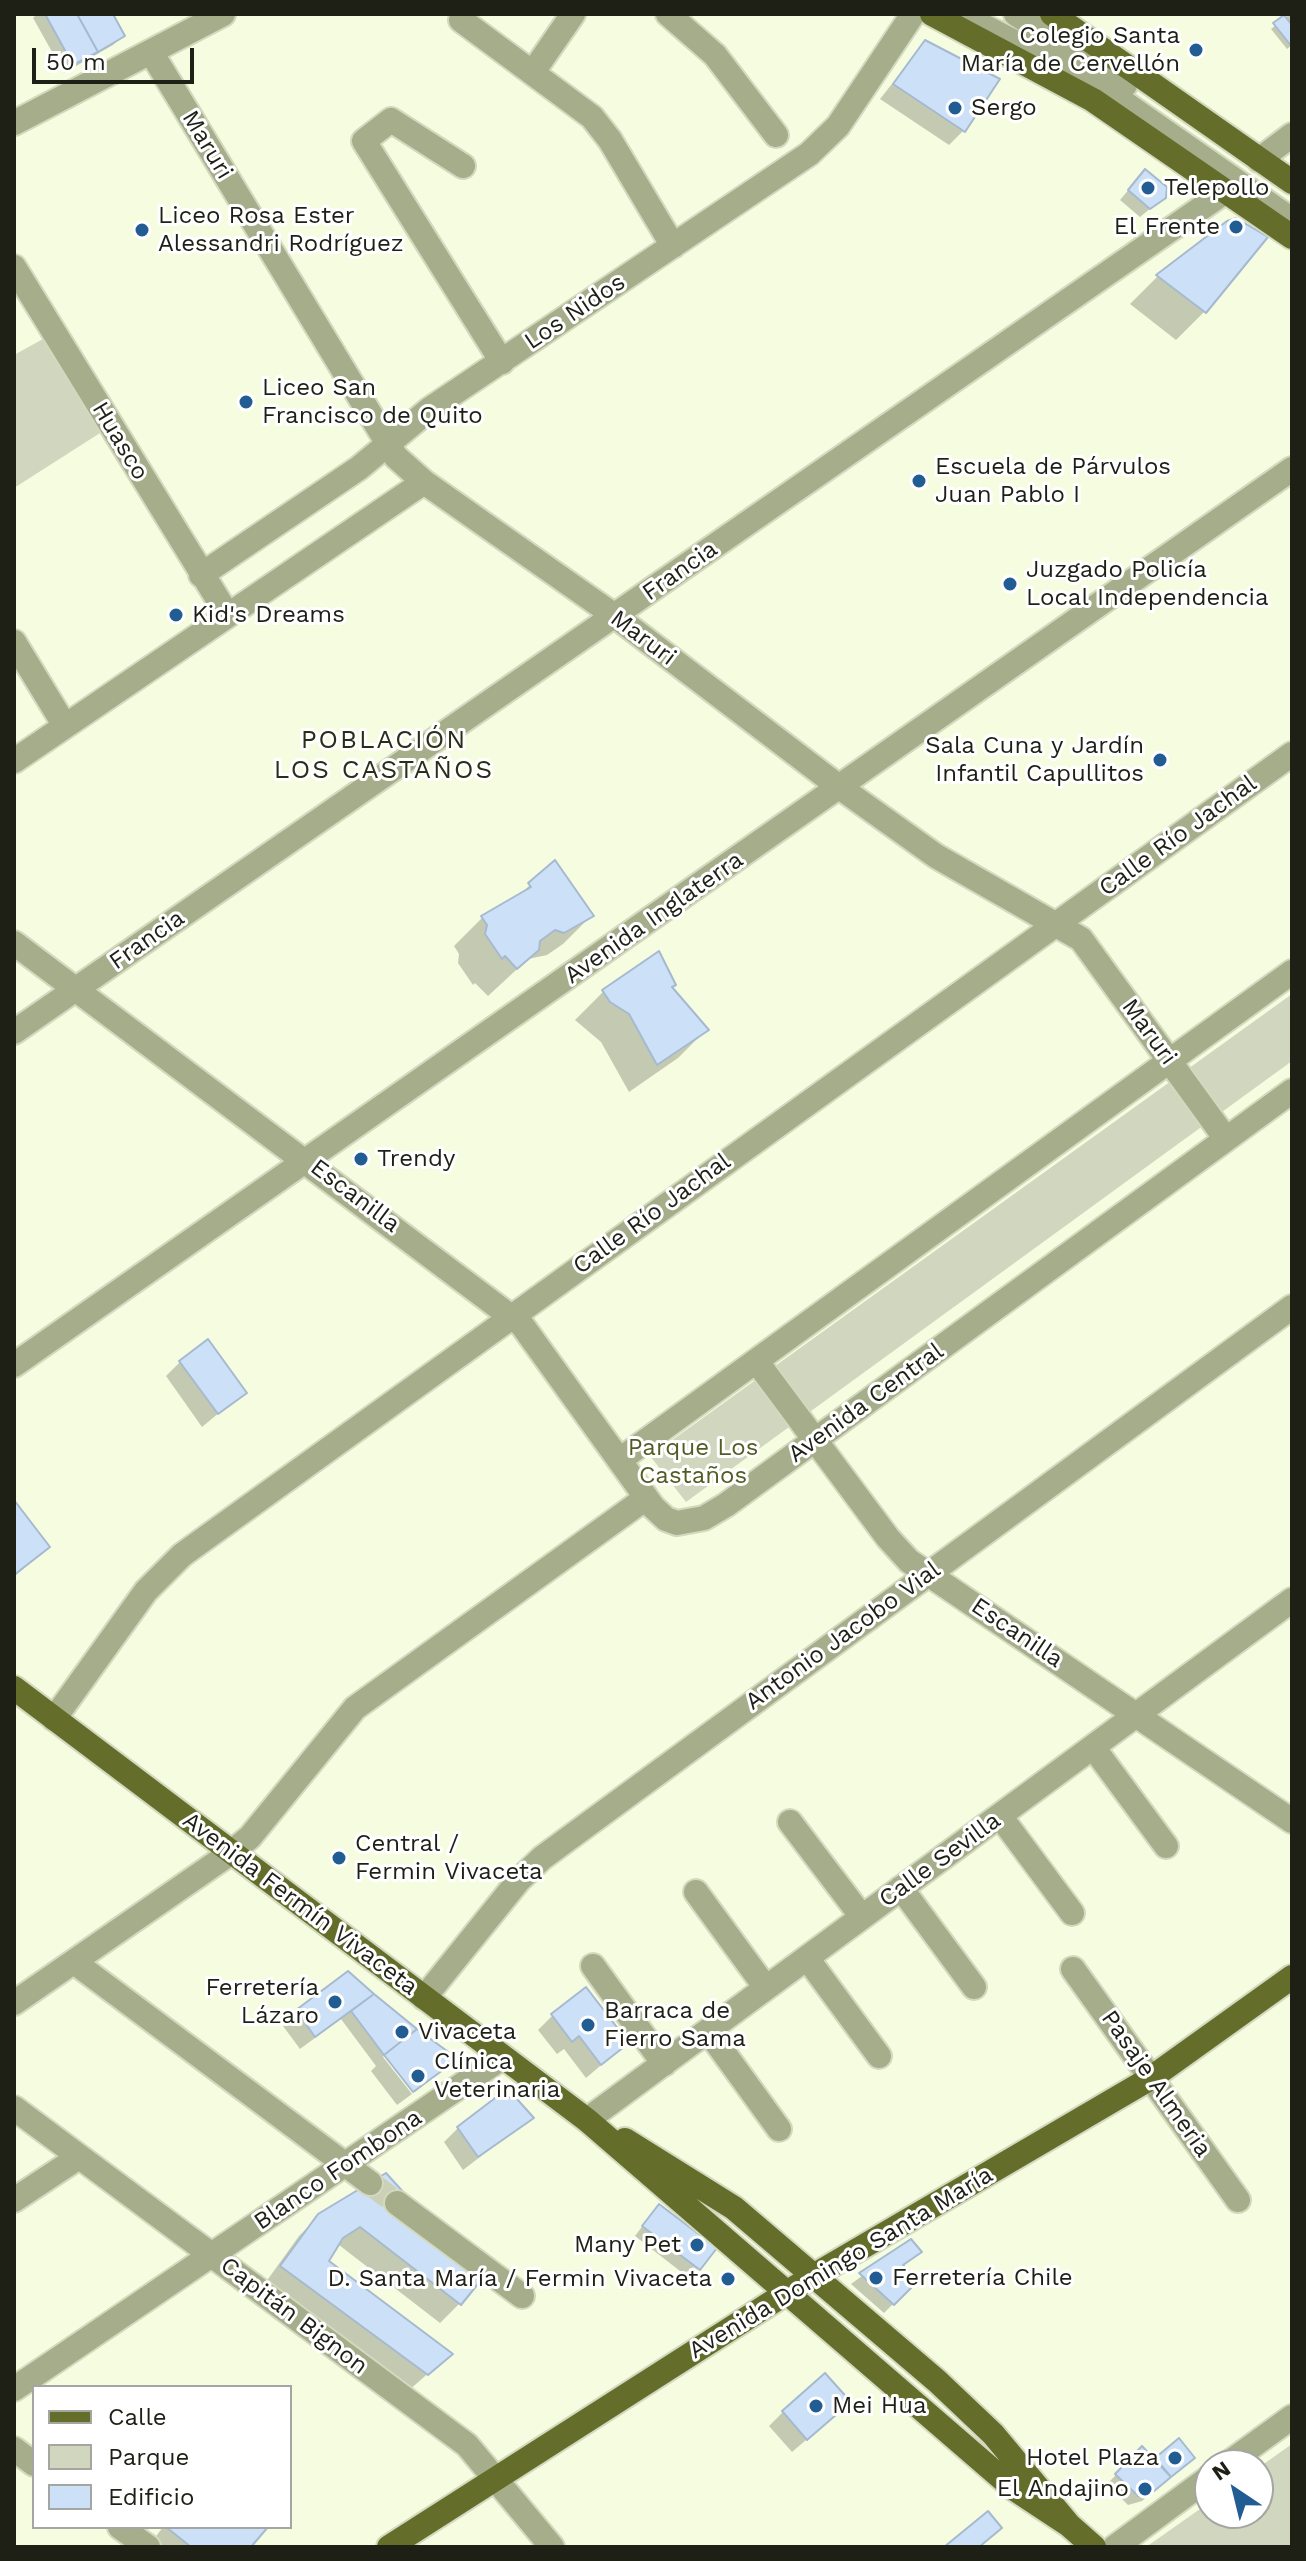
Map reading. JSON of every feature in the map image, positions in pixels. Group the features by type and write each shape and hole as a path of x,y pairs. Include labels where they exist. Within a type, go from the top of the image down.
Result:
{"main road":[{"path":"932,14 1093,100 1292,237"},
{"path":"1052,14 1292,182"},
{"name":"Avenida Fermín Vivaceta","path":"14,1688 587,2120 1013,2488 1069,2525"},
{"name":"Avenida Domingo Santa María","path":"389,2547 813,2276 1151,2078 1292,1977"},
{"name":"Avenida Fermín Vivaceta","path":"587,2120 692,2179 734,2208 968,2410 1069,2525 1094,2547"}],"street":[{"path":"14,123 223,14"},
{"path":"533,72 573,14"},
{"path":"668,14 715,55 776,135"},
{"name":"Los Nidos","path":"201,575 359,468 423,414 797,163 828,137 913,14"},
{"path":"960,14 1103,88 1292,220"},
{"path":"1016,14 1075,50 1292,200"},
{"path":"1033,14 1075,50"},
{"path":"461,20 582,107 600,126 673,246"},
{"name":"Maruri","path":"151,52 386,444 424,482 615,616 838,786 955,869 1086,944 1226,1139"},
{"path":"463,166 391,120 364,141 502,362"},
{"path":"1259,160 1292,135"},
{"name":"Francia","path":"14,1032 1226,191"},
{"name":"Huasco","path":"14,267 227,614"},
{"name":"Avenida Inglaterra","path":"14,1365 1292,469"},
{"path":"14,761 424,482"},
{"path":"14,642 65,726"},
{"name":"Calle Río Jachal","path":"54,1719 167,1567 511,1315 1292,754"},
{"name":"Escanilla","path":"14,943 511,1315 531,1335 646,1498"},
{"path":"621,1459 1292,972"},
{"name":"Avenida Central","path":"646,1498 670,1521 685,1523 704,1518 816,1440 1292,1091"},
{"name":"Antonio Jacobo Vial","path":"424,1998 519,1880 542,1858 1292,1307"},
{"name":"Escanilla","path":"757,1362 888,1538 928,1574 1292,1821"},
{"path":"14,2003 232,1852 250,1837 355,1708 646,1498"},
{"name":"Calle Sevilla","path":"587,2120 1292,1600"},
{"path":"1093,1747 1166,1846"},
{"path":"1000,1816 1072,1913"},
{"path":"790,1822 862,1917"},
{"path":"901,1888 974,1987"},
{"path":"696,1892 766,1988"},
{"path":"807,1958 879,2056"},
{"path":"74,1962 370,2183"},
{"path":"593,1966 664,2064"},
{"name":"Pasaje Almeria","path":"1073,1969 1238,2200"},
{"path":"708,2031 779,2129"},
{"name":"Blanco Fombona","path":"14,2389 503,2057"},
{"name":"Capitán Bignon","path":"14,2108 467,2445 552,2547"},
{"path":"14,2200 79,2157"},
{"path":"397,2203 522,2296"},
{"path":"1248,2449 1292,2417"},
{"path":"14,2449 32,2462"},
{"path":"1115,2547 1194,2489"},
{"path":"123,2529 148,2547"}],"green space":[{"path":"52,334 111,426 14,488 14,355"},
{"name":"Parque Los Castaños","path":"1292,994 1292,1061 686,1502 650,1456"},
{"path":"1292,2444 1292,2547 1146,2547 1194,2513 1194,2529 1274,2529 1274,2457"}],"building":[{"path":"45,14 77,14 98,52 73,65"},
{"path":"77,14 113,14 125,36 98,52"},
{"path":"1284,15 1292,25 1292,47 1273,23"},
{"name":"Sergo","path":"925,40 1000,79 965,132 893,84"},
{"name":"Telepollo","path":"1145,169 1167,187 1166,198 1150,209 1128,190"},
{"path":"1236,218 1268,237 1206,313 1156,275 1227,221"},
{"path":"555,860 594,916 564,933 555,930 540,941 539,950 517,969 505,956 502,959 485,934 487,925 481,916 531,887 528,883"},
{"path":"659,951 676,985 672,987 709,1030 657,1065 629,1014 610,1002 602,990"},
{"path":"208,1339 247,1393 218,1414 179,1361"},
{"path":"14,1500 50,1547 14,1575"},
{"name":"Ferretería Lázaro","path":"348,1971 374,1994 315,2037 296,2010"},
{"name":"Barraca de Fierro Sama","path":"586,1987 629,2043 601,2065 579,2036 572,2042 551,2014"},
{"path":"374,1994 417,2029 384,2055 351,2011"},
{"name":"Clínica Veterinaria","path":"417,2029 458,2059 413,2092 384,2055"},
{"path":"499,2095 517,2099 534,2118 478,2157 457,2127"},
{"path":"386,2173 482,2279 461,2305 360,2227 343,2238 329,2261 453,2354 428,2375 280,2266 318,2214"},
{"path":"659,2204 717,2248 700,2270 642,2226"},
{"path":"911,2239 922,2252 903,2265 918,2281 894,2305 859,2273"},
{"name":"Mei Hua","path":"825,2373 851,2402 807,2440 782,2411"},
{"name":"Hotel Plaza","path":"1179,2438 1194,2457 1171,2477 1155,2458"},
{"path":"1142,2446 1171,2477 1153,2492 1138,2496 1115,2474"},
{"path":"988,2511 1002,2528 979,2547 944,2547"},
{"path":"168,2529 266,2529 251,2547 191,2547"}],"tunnel":[{"path":"370,2183 397,2203"}],"place":[{"name":"Colegio Santa María de Cervellón","path":"1196,50"},
{"name":"Sergo","path":"955,108"},
{"name":"Telepollo","path":"1148,188"},
{"name":"El Frente","path":"1236,227"},
{"name":"Liceo Rosa Ester Alessandri Rodríguez","path":"142,230"},
{"name":"Liceo San Francisco de Quito","path":"246,402"},
{"name":"Escuela de Párvulos Juan Pablo I","path":"919,481"},
{"name":"Juzgado Policía Local Independencia","path":"1010,584"},
{"name":"Kid's Dreams","path":"176,615"},
{"name":"Sala Cuna y Jardín Infantil Capullitos","path":"1160,760"},
{"name":"Trendy","path":"361,1159"},
{"name":"Central / Fermin Vivaceta","path":"339,1858"},
{"name":"Ferretería Lázaro","path":"335,2002"},
{"name":"Barraca de Fierro Sama","path":"588,2025"},
{"name":"Vivaceta","path":"402,2032"},
{"name":"Clínica Veterinaria","path":"418,2076"},
{"name":"Many Pet","path":"697,2245"},
{"name":"Ferretería Chile","path":"876,2278"},
{"name":"D. Santa María / Fermin Vivaceta","path":"728,2279"},
{"name":"Mei Hua","path":"816,2406"},
{"name":"Hotel Plaza","path":"1175,2458"},
{"name":"El Andajino","path":"1145,2489"}],"district":[{"name":"POBLACIÓN LOS CASTAÑOS","path":"384,755"}]}
